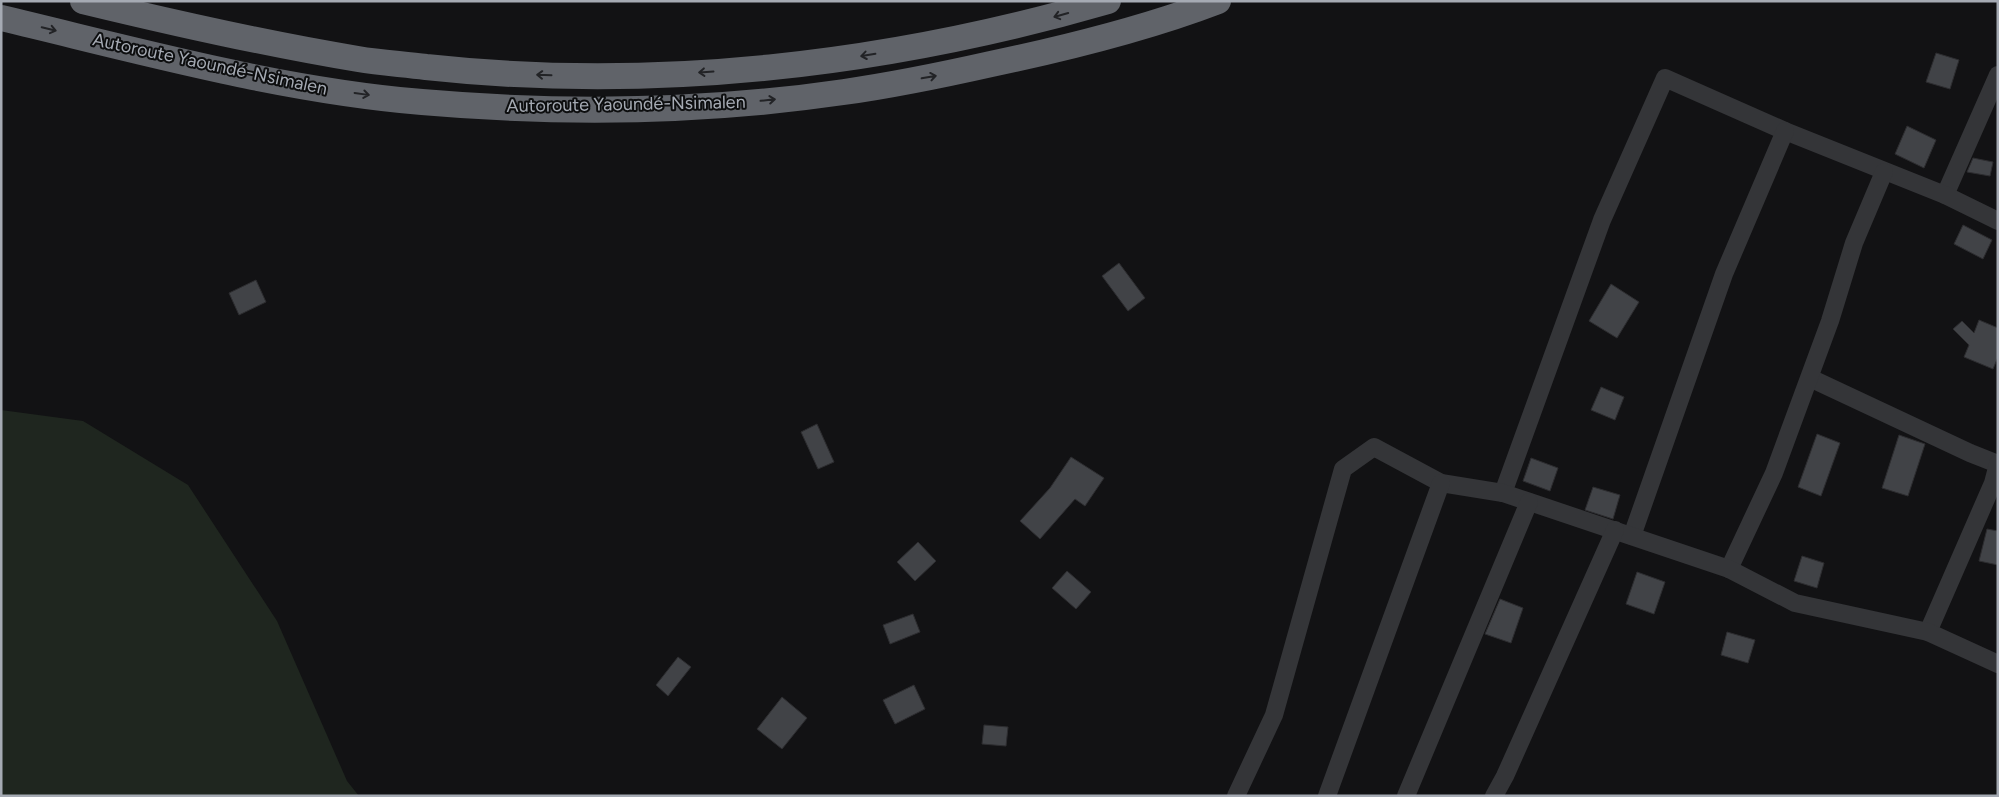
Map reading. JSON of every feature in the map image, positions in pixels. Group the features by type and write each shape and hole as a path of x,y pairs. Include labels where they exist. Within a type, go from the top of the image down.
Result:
{"highway":[{"name":"Autoroute Yaoundé-Nsimalen","path":"82,1 255,40 360,60 479,73 591,77 704,72 809,64 920,46 1040,21 1108,1"},
{"name":"Autoroute Yaoundé-Nsimalen","path":"1,18 208,68 310,87 420,102 540,109 640,108 744,103 844,92 951,73 1111,35 1218,1"}],"street":[{"path":"1945,194 1998,75"},
{"path":"1503,493 1602,220 1665,78 1785,131 1884,172 1945,194 1998,221"},
{"path":"1632,536 1724,274 1785,131"},
{"path":"1729,569 1774,473 1830,321 1854,243 1884,172"},
{"path":"1810,378 1970,453 1998,464 1993,483 1928,632"},
{"path":"1236,796 1274,715 1344,469 1374,447 1441,483 1503,493 1729,569 1795,602 1928,632 1998,664"},
{"path":"1327,796 1441,483"},
{"path":"1406,796 1529,502"},
{"path":"1494,796 1505,776 1615,530"}],"shaded area":[{"path":"1,410 83,421 188,485 277,621 347,781 359,796 1,796"}],"building":[{"path":"1936,53 1959,60 1950,89 1926,82"},
{"path":"1907,126 1936,140 1924,168 1895,154"},
{"path":"1973,158 1993,162 1990,176 1967,172"},
{"path":"1963,225 1992,240 1983,259 1954,244"},
{"path":"1119,263 1145,298 1128,311 1102,276"},
{"path":"256,280 266,302 239,315 229,293"},
{"path":"1611,284 1639,302 1617,338 1589,321"},
{"path":"1979,320 1998,328 1998,357 1993,369 1964,357 1969,345 1953,329 1962,321 1974,333"},
{"path":"1601,387 1624,397 1615,420 1591,410"},
{"path":"817,424 834,462 818,469 801,432"},
{"path":"1817,434 1840,443 1821,496 1798,487"},
{"path":"1899,435 1925,444 1908,496 1882,488"},
{"path":"1071,457 1104,478 1085,506 1075,499 1040,539 1020,521 1050,488"},
{"path":"1531,458 1558,468 1550,491 1523,481"},
{"path":"1593,487 1620,495 1613,519 1585,510"},
{"path":"1987,529 1998,531 1998,565 1979,561"},
{"path":"918,542 936,561 915,581 897,562"},
{"path":"1802,556 1824,563 1817,588 1794,581"},
{"path":"1067,571 1091,592 1076,609 1052,588"},
{"path":"1637,572 1665,582 1654,614 1626,604"},
{"path":"1500,599 1523,608 1511,643 1485,634"},
{"path":"913,614 920,632 890,644 883,625"},
{"path":"1727,632 1755,640 1748,663 1721,655"},
{"path":"678,657 691,667 668,696 656,685"},
{"path":"914,685 925,709 895,724 883,700"},
{"path":"782,697 807,718 782,749 757,729"},
{"path":"984,725 1008,727 1006,746 982,744"}]}
